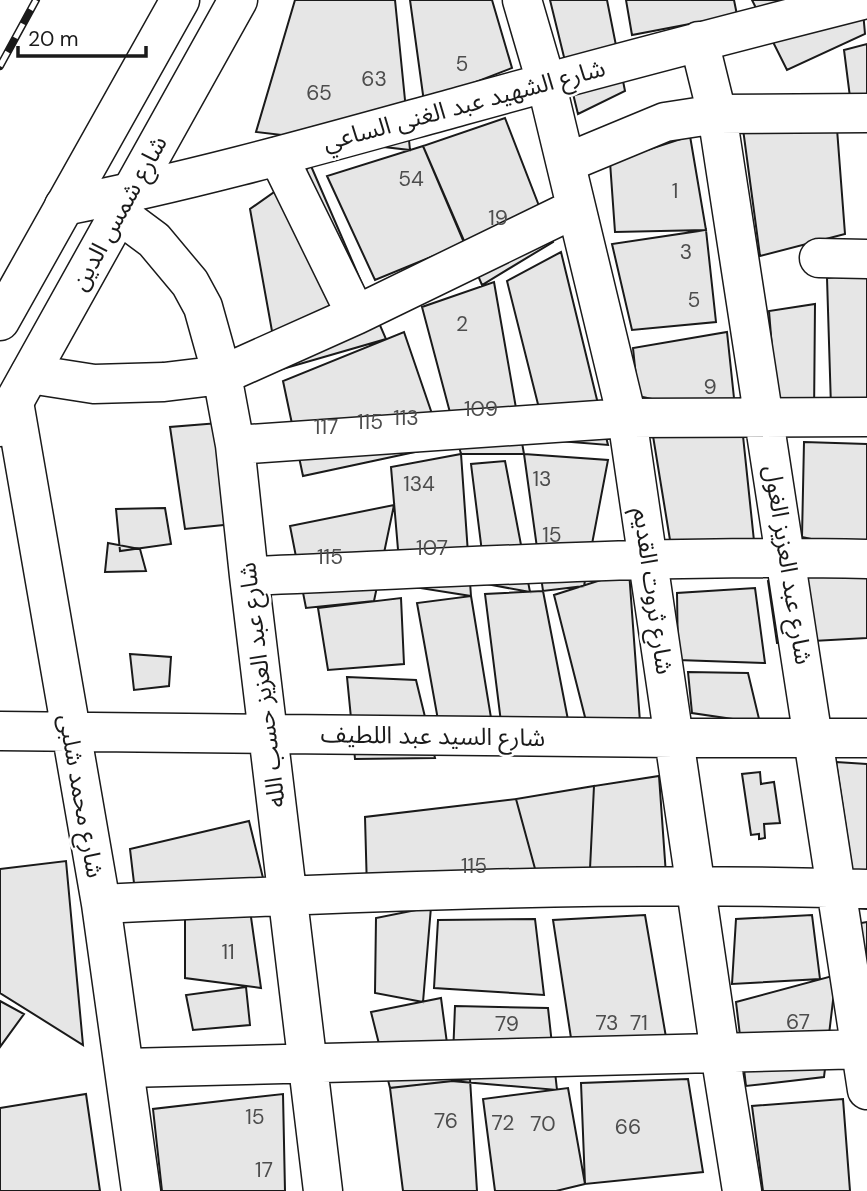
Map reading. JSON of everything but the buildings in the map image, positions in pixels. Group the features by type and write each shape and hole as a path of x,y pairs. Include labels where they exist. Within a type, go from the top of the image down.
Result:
{"street":[{"name":"شارع شمس الدين","path":"0,321 180,0"},
{"name":"شارع شمس الدين","path":"14,401 238,0"},
{"name":"شارع ثروت القديم","path":"522,0 546,82 628,418 742,1191"},
{"name":"شارع الشهيد عبد الغنى الساعي","path":"64,206 125,204 278,156 699,41 862,0"},
{"name":"شارع عبد العزيز الغول","path":"699,41 717,114 816,739 851,889 867,1090"},
{"path":"566,163 665,122 717,114 867,113"},
{"path":"278,156 356,315"},
{"name":"شارع عبد العزيز حسب الله","path":"125,204 190,283 203,307 222,375 235,445 248,576 323,1191"},
{"path":"14,401 94,384 164,382 222,375 356,315 576,208"},
{"path":"819,258 867,259"},
{"name":"شارع محمد شلبى","path":"14,401 69,733 101,904 141,1191"},
{"path":"235,445 628,418 867,417"},
{"path":"248,576 649,560 788,557 867,559"},
{"name":"شارع السيد عبد اللطيف","path":"0,731 867,738"},
{"path":"101,904 287,895 696,886 851,889"},
{"path":"125,1068 864,1049"}],"railway":[{"path":"0,66 36,0"}]}
